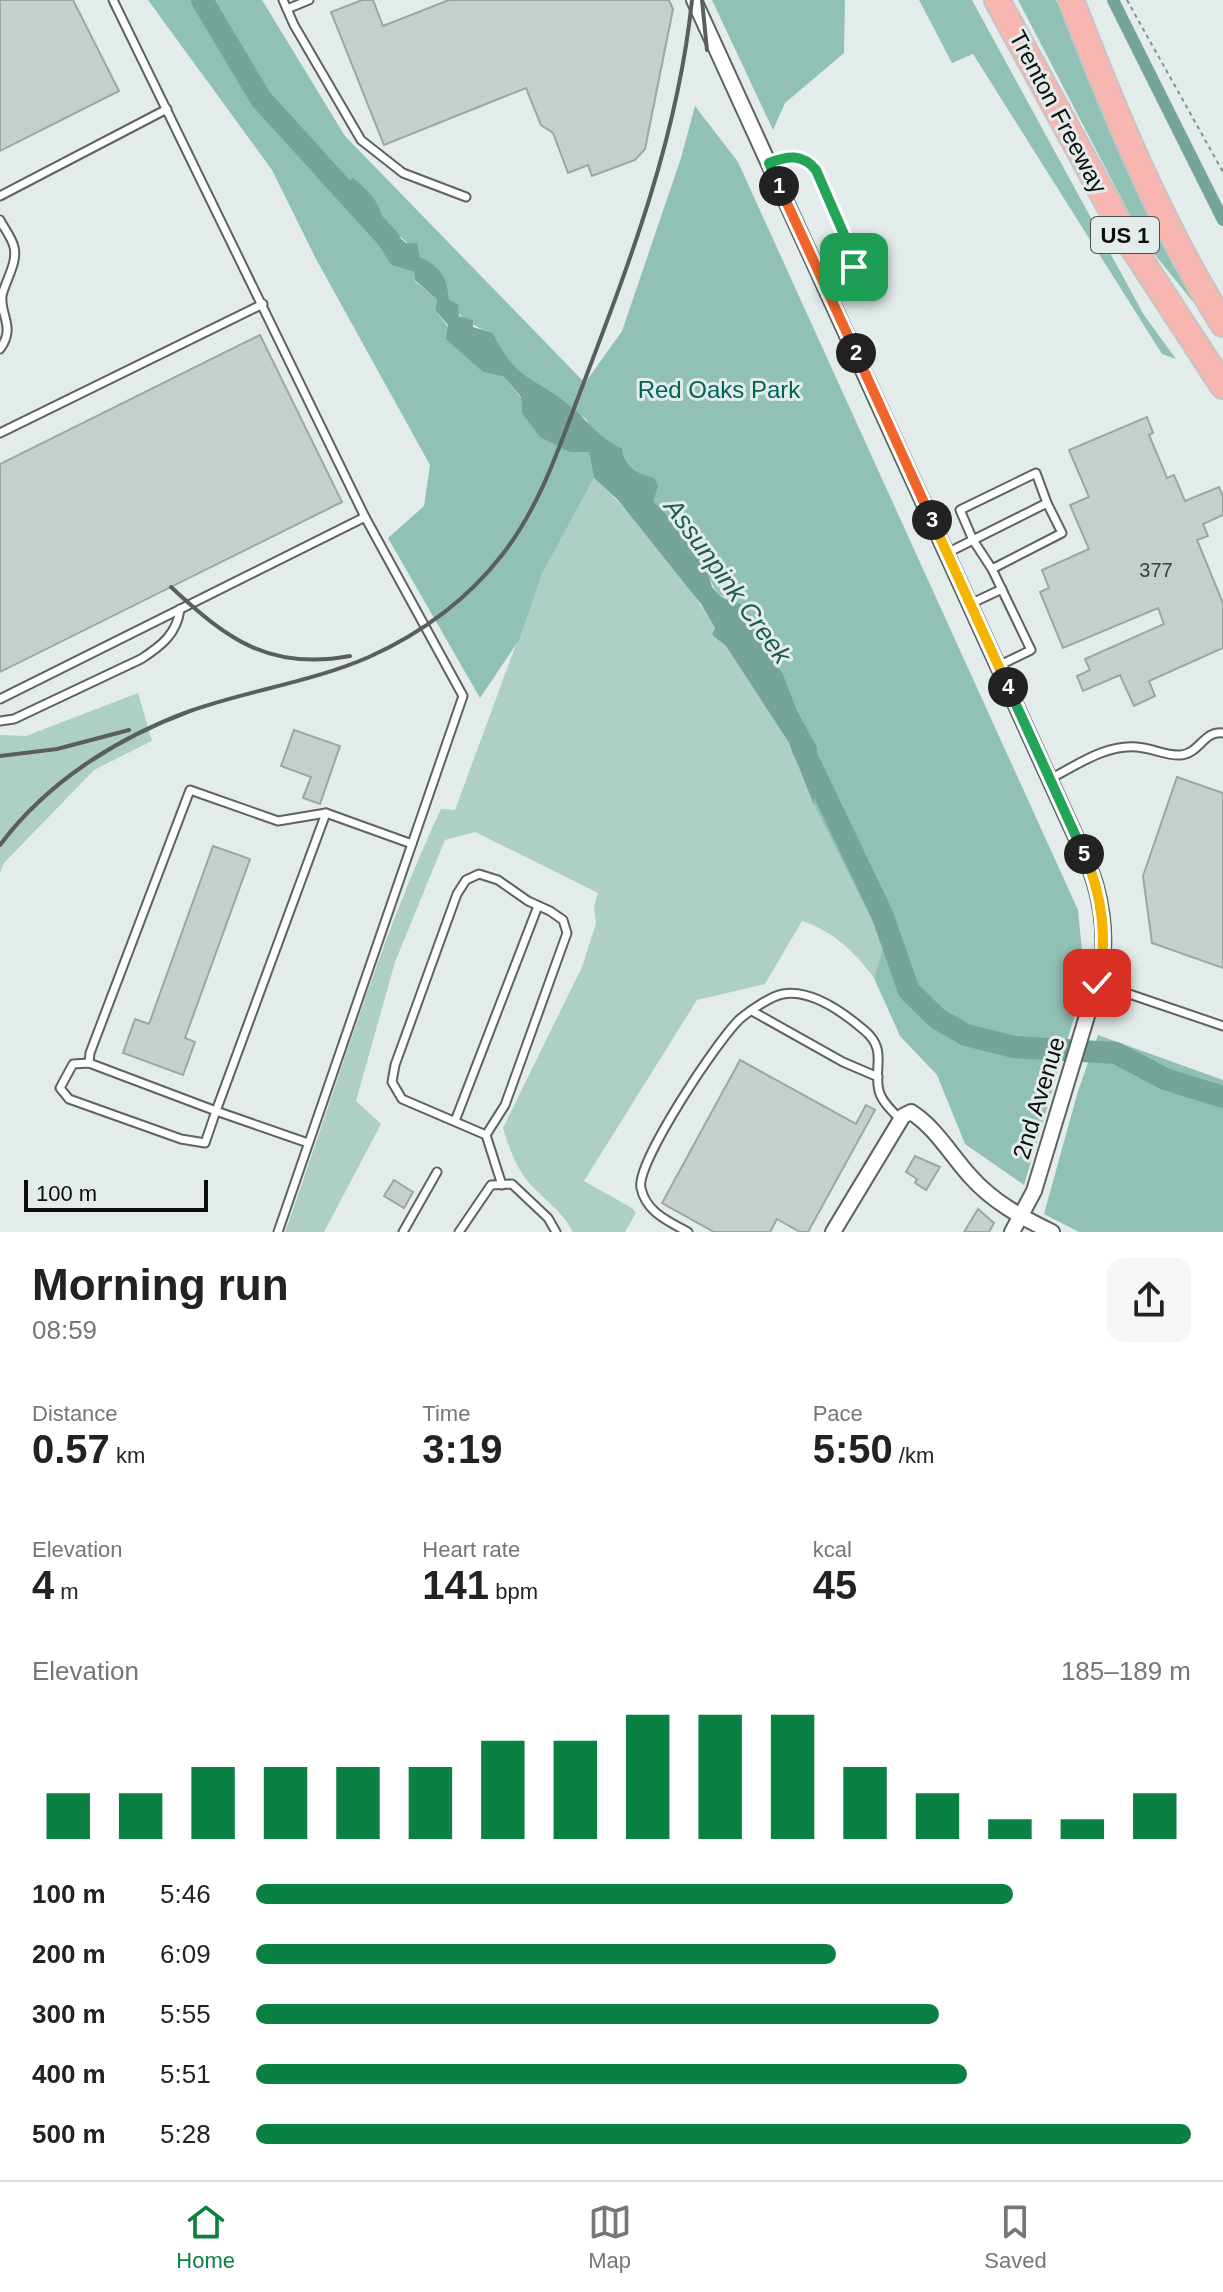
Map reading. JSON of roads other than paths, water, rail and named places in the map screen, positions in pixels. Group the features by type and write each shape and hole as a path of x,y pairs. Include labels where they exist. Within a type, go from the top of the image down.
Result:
{"highway":[{"name":"Trenton Freeway","path":"997,0 1129,242 1223,386"},
{"name":"Trenton Freeway","path":"1071,0 1119,121 1146,179 1223,324"}],"street":[{"name":"2nd Avenue","path":"694,0 1090,866 1096,886 1101,925 1101,966 1097,983 1034,1191 1012,1232"},
{"path":"833,1232 907,1112 919,1117 972,1179 1004,1206 1052,1232"}],"lane":[{"path":"113,0 365,517 463,696 278,1232"},
{"path":"283,0 361,140 403,173 466,197"},
{"path":"287,9 309,0"},
{"path":"0,196 167,109"},
{"path":"769,163 797,156 810,162 816,170 867,295"},
{"path":"0,220 14,247 15,259 1,299 7,323 7,340 0,349"},
{"path":"0,433 263,304"},
{"path":"992,569 1062,533 1036,473 960,510 1031,650 998,666"},
{"path":"947,553 1047,503"},
{"path":"0,699 365,517"},
{"path":"970,604 1002,589"},
{"path":"0,721 14,719 141,659 159,647 178,626 180,609"},
{"path":"1050,779 1119,747 1148,748 1181,755 1192,752 1207,736 1223,733"},
{"path":"89,1063 90,1053 190,790 278,821 326,813 412,844"},
{"path":"308,1143 216,1111 89,1063 73,1064 60,1088 69,1099 181,1139 205,1143 216,1111 326,813"},
{"path":"486,1135 505,1105 567,933 563,920 498,880 479,874 466,880 457,894 395,1065 392,1082 402,1099 486,1135 502,1185"},
{"path":"455,1121 538,906"},
{"path":"1097,983 1223,1026"},
{"path":"688,1232 653,1212 645,1200 639,1184 650,1155 700,1068 741,1018 780,994 800,993 824,1002 866,1031 880,1050 879,1094 901,1120"},
{"path":"752,1011 843,1062 878,1077"},
{"path":"403,1232 437,1172"},
{"path":"459,1232 491,1185 512,1184 548,1218 556,1232"}],"waterway":[{"name":"Assunpink Creek","path":"202,0 261,99 390,241"},
{"path":"1113,0 1223,220"},
{"name":"Assunpink Creek","path":"802,747 882,914 909,991 938,1019 966,1035 1014,1047 1116,1053 1165,1079 1223,1097"}],"railway":[{"path":"0,845 39,801 85,764 110,749 190,711 325,673 388,648 458,601 502,555 528,515 549,472 636,241 676,99 692,0"},
{"path":"702,0 707,50"},
{"path":"171,587 211,622 251,647 296,659 350,656"},
{"path":"0,756 57,749 129,730"}],"park label":[{"name":"Red Oaks Park","path":"719,390"}]}
